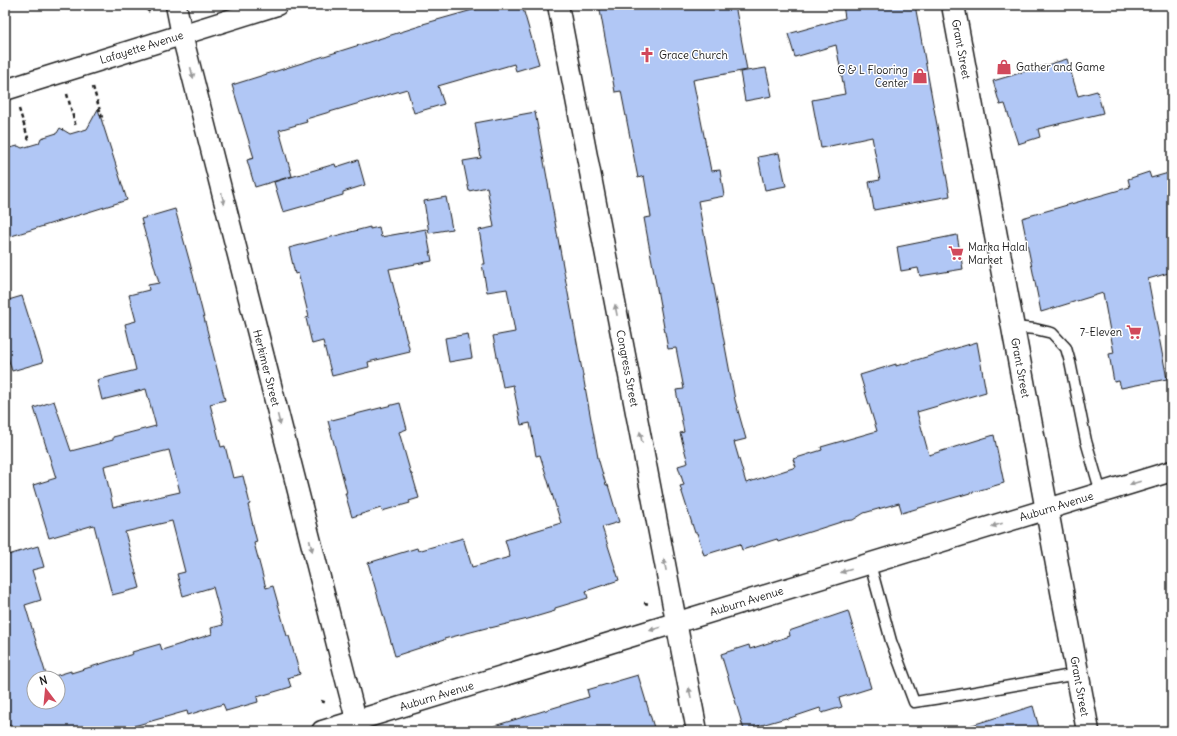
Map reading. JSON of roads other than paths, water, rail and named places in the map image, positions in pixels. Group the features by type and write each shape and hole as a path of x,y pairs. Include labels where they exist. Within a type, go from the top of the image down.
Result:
{"street":[{"name":"Herkimer Street","path":"176,5 182,35 357,726"},
{"name":"Lafayette Avenue","path":"5,90 277,5"},
{"name":"Congress Street","path":"558,5 697,731"},
{"name":"Grant Street","path":"953,5 1088,731"},
{"name":"Auburn Avenue","path":"322,731 357,726 676,623 1172,471"}],"lane":[{"path":"1014,327 1035,329 1052,333 1066,348 1086,441 1101,493"},
{"path":"870,564 891,641 914,702 1077,674"}],"place":[{"name":"Grace Church","path":"647,55"},
{"name":"Gather and Game","path":"1004,67"},
{"name":"G & L Flooring Center","path":"920,76"},
{"name":"Marka Halal Market","path":"956,253"},
{"name":"7-Eleven","path":"1134,332"}]}
